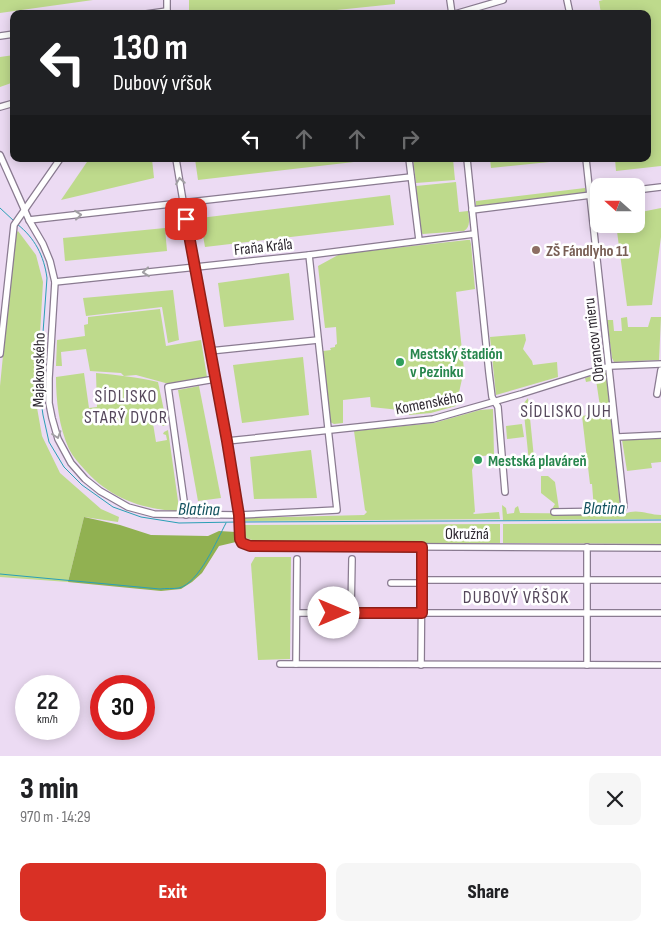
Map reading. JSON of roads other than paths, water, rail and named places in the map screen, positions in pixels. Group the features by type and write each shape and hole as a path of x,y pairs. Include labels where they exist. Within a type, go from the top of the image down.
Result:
{"street":[{"path":"468,10 503,0"},
{"name":"Majakovského","path":"0,155 29,220 43,244 55,282 49,403 58,440 71,463 84,478 113,499 140,511 154,514 239,517 337,510 327,430"},
{"path":"0,354 14,225 58,162"},
{"name":"Okružná","path":"176,162 227,441 242,543 250,546 661,548"},
{"path":"409,162 419,240"},
{"path":"467,162 492,397 498,407 505,492"},
{"name":"Obrancov mieru","path":"586,162 590,196"},
{"path":"29,220 411,177"},
{"path":"645,189 661,187"},
{"path":"472,210 590,196"},
{"name":"Obrancov mieru","path":"554,512 620,511 623,509 618,437 594,233"},
{"name":"Fraňa Kráľa","path":"55,282 474,234"},
{"path":"309,254 327,430"},
{"path":"210,351 318,340"},
{"name":"Komenského","path":"227,441 434,419 610,366 661,364"},
{"path":"657,394 661,370"},
{"path":"186,515 168,386 215,379"},
{"path":"618,437 661,435"},
{"path":"421,664 422,547"},
{"path":"587,547 587,665"},
{"path":"296,664 297,559"},
{"path":"351,613 352,559"},
{"path":"391,583 422,581 661,580"},
{"path":"297,613 661,613"},
{"path":"280,664 661,665"}],"waterway":[{"name":"Blatina","path":"0,208 14,221"},
{"name":"Blatina","path":"17,224 34,241 46,270 39,387 49,442 64,467 82,485 113,507 141,517 179,523 238,522"},
{"name":"Blatina","path":"242,522 661,520"},
{"path":"0,574 160,589 179,588 194,578 200,570 226,523"}],"place":[{"name":"ZŠ Fándlyho 11","path":"536,250"},
{"name":"Mestský štadión v Pezinku","path":"400,362"},
{"name":"Mestská plaváreň","path":"478,460"}],"district":[{"name":"SÍDLISKO STARÝ DVOR","path":"126,406"},
{"name":"SÍDLISKO JUH","path":"566,411"},
{"name":"DUBOVÝ VŔŠOK","path":"516,597"}]}
